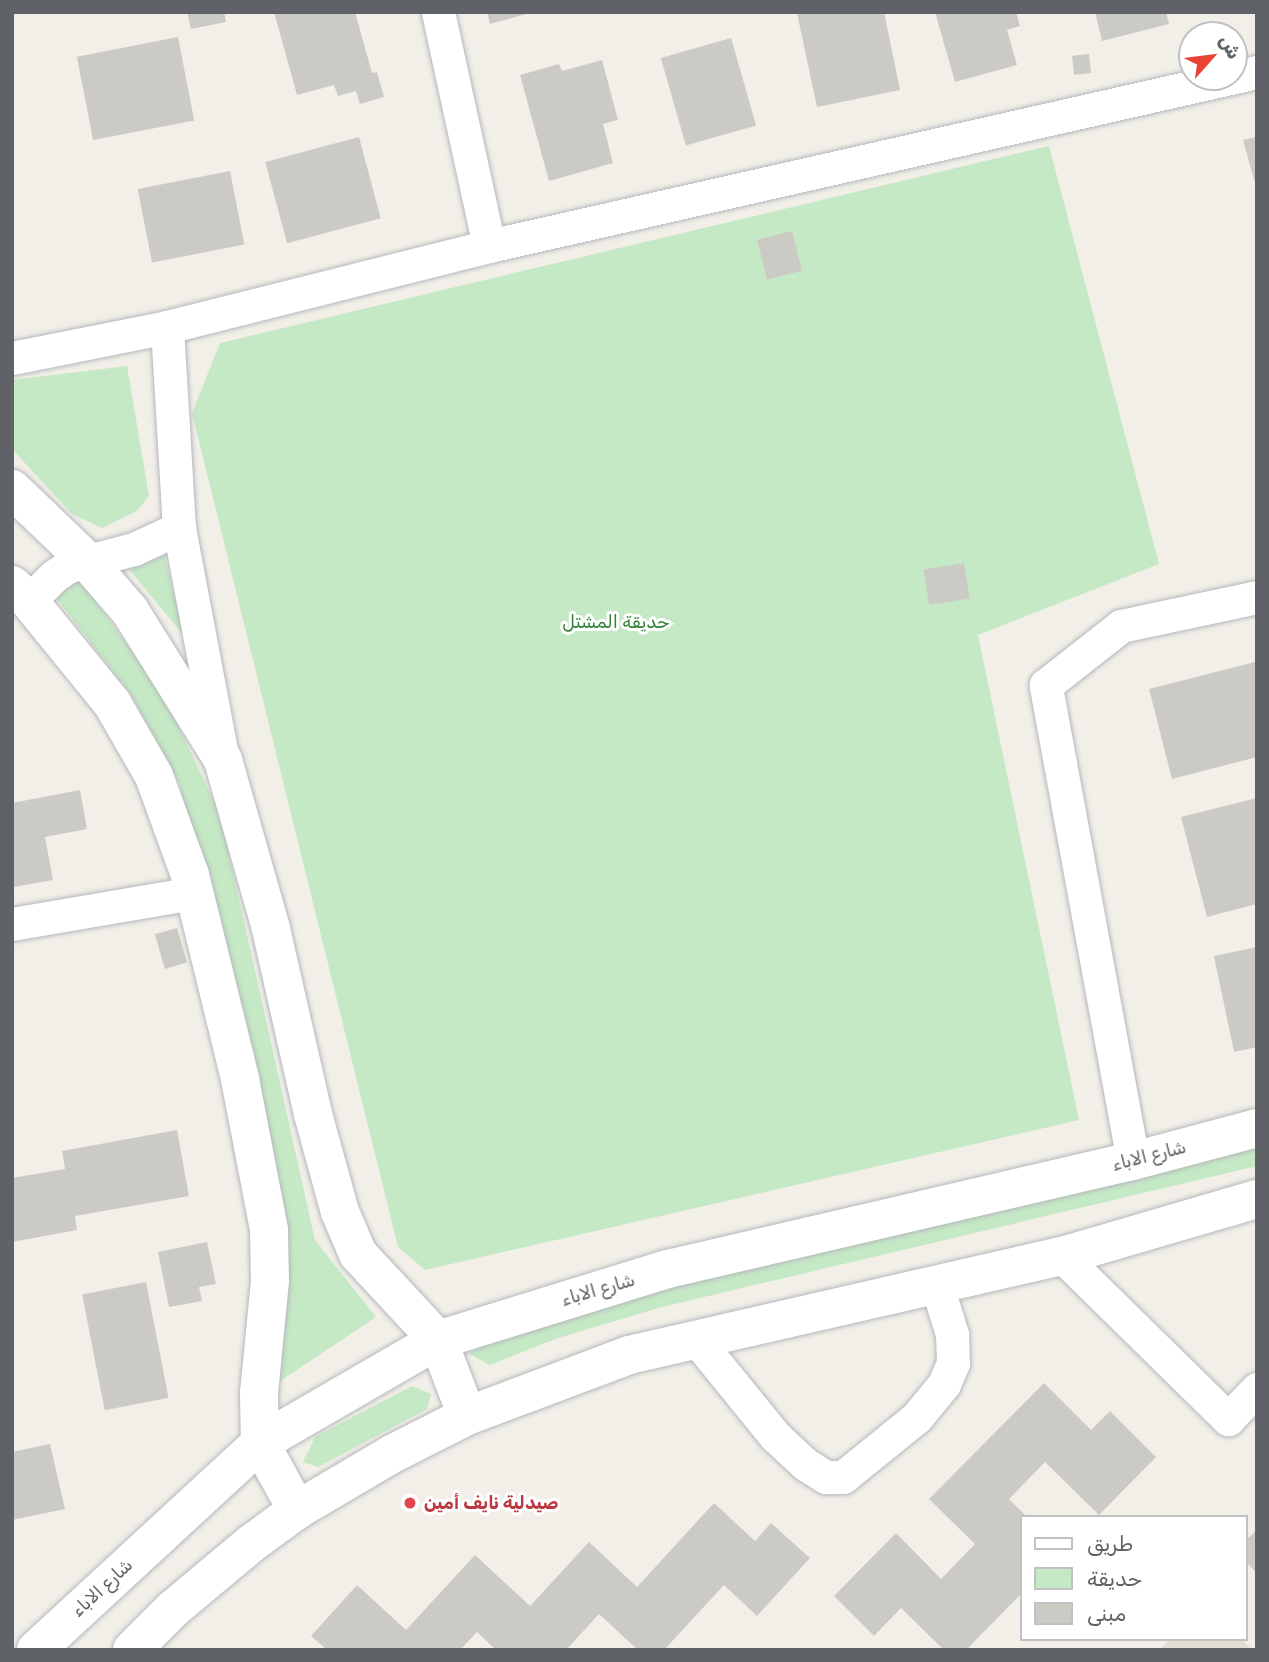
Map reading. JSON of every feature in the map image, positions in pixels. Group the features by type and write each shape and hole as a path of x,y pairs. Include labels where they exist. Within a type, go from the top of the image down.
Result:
{"main road":[{"path":"12,489 86,560 130,611 223,760 271,929 313,1114 340,1212 367,1264 438,1340 467,1416"},
{"path":"21,593 112,703 154,776 194,893 240,1079 269,1230 270,1281 259,1393 260,1443 297,1510"},
{"name":"شارع الاباء","path":"36,1650 260,1443 438,1340 668,1269 1133,1161 1257,1128"},
{"path":"131,1650 173,1609 252,1543 297,1510 392,1454 467,1416 629,1355 1062,1256 1257,1199"}],"street":[{"path":"438,12 489,246"},
{"path":"12,358 167,327 489,246 1257,72"},
{"path":"167,327 179,528 223,760"},
{"path":"21,593 86,560 135,549 179,528"},
{"path":"1133,1161 1046,685 1121,626 1257,597"},
{"path":"12,924 194,893"},
{"path":"1062,1256 1228,1419 1257,1390"},
{"path":"698,1340 775,1436 805,1464 826,1476 843,1477 917,1417 944,1384 953,1363 952,1334 936,1286"}],"shaded area":[{"path":"1168,1641 1244,1641 1252,1650 1160,1650"}],"green space":[{"name":"حديقة المشتل","path":"1049,146 1159,564 978,635 1079,1120 425,1270 398,1247 192,413 220,343"},
{"path":"127,366 149,496 137,511 102,528 72,514 12,449 12,380"},
{"path":"164,555 185,637 128,568"},
{"path":"76,575 162,692 220,814 315,1240 376,1317 268,1389 284,1264 180,784 130,693 56,598"},
{"path":"1257,1139 1257,1166 662,1307 558,1338 490,1365 469,1354 490,1336 548,1310"},
{"path":"412,1386 431,1394 427,1409 318,1467 303,1462 315,1437"}],"building":[{"path":"187,12 224,12 226,22 191,29"},
{"path":"274,12 355,12 372,73 377,72 384,97 360,104 356,91 338,96 334,85 297,95"},
{"path":"487,12 530,12 530,13 490,24"},
{"path":"884,12 900,90 817,107 797,13"},
{"path":"935,12 1016,12 1020,26 1007,30 1017,65 955,82"},
{"path":"1095,12 1166,12 1169,24 1102,41"},
{"path":"178,37 194,120 93,140 77,57"},
{"path":"731,38 756,125 686,146 661,58"},
{"path":"1089,54 1091,73 1074,75 1072,56"},
{"path":"602,60 618,120 603,124 613,163 549,181 520,75 559,64 562,71"},
{"path":"359,137 381,218 287,243 265,162"},
{"path":"1257,137 1257,187 1256,187 1243,140"},
{"path":"230,171 244,245 152,263 138,189"},
{"path":"792,231 802,271 767,279 757,240"},
{"path":"964,563 970,599 929,605 924,569"},
{"path":"1255,662 1257,757 1172,779 1149,689"},
{"path":"80,790 87,829 45,837 53,880 14,887 12,803"},
{"path":"1257,798 1257,904 1207,917 1181,817"},
{"path":"177,928 187,963 165,969 155,934"},
{"path":"1257,947 1257,1047 1234,1052 1214,956"},
{"path":"177,1130 189,1196 75,1216 77,1230 12,1242 12,1178 65,1169 62,1151"},
{"path":"207,1242 216,1284 199,1287 202,1301 169,1307 158,1252"},
{"path":"146,1282 169,1398 105,1410 82,1294"},
{"path":"1044,1383 1091,1430 1110,1411 1156,1457 1099,1515 1045,1462 1009,1499 1025,1515 1020,1515 1020,1595 966,1650 944,1650 901,1608 874,1636 834,1596 896,1533 941,1579 975,1544 929,1499"},
{"path":"50,1444 65,1509 12,1520 12,1452"},
{"path":"714,1503 755,1541 771,1523 810,1558 757,1616 724,1585 664,1650 638,1650 599,1614 566,1650 496,1650 477,1632 460,1650 327,1650 311,1636 357,1585 406,1630 475,1555 530,1606 589,1542 637,1587"},
{"path":"1257,1530 1257,1573 1248,1564 1248,1538"}],"place":[{"name":"صيدلية نايف أمين","path":"410,1503"}]}
